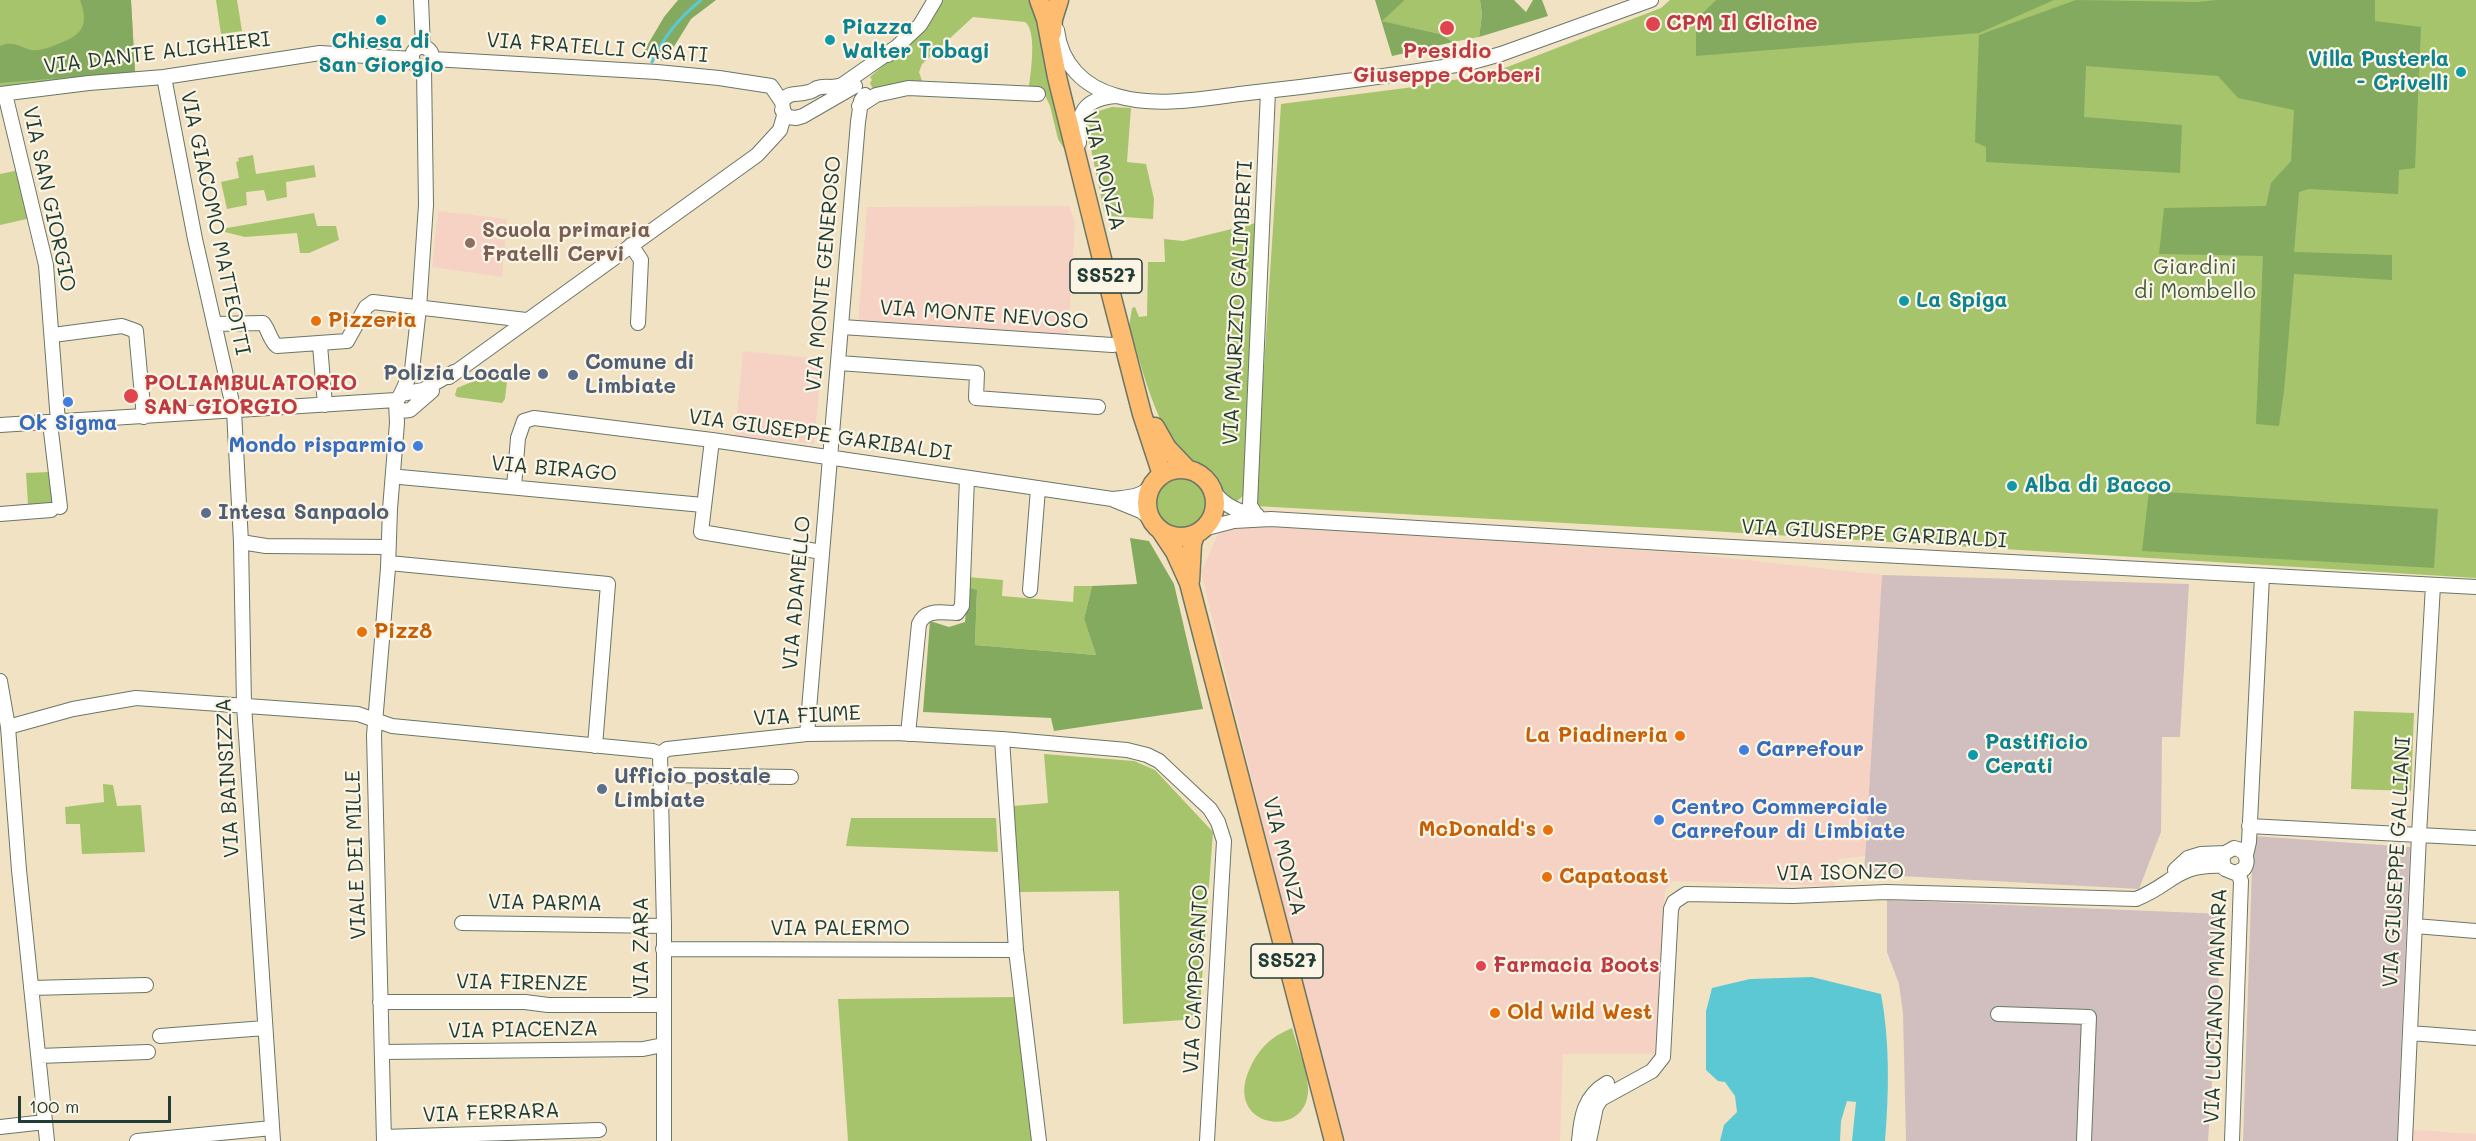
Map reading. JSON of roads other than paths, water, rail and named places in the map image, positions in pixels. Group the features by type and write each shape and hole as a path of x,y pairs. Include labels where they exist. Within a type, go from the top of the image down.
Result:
{"main road":[{"name":"VIA MONZA","path":"1039,0 1053,50 1081,179 1142,414 1156,481"},
{"name":"VIA MONZA","path":"1053,50 1053,19 1057,5"},
{"name":"VIA MONZA","path":"1132,373 1160,435 1167,447 1187,469"},
{"path":"1187,469 1204,477 1214,492 1214,513 1199,532 1176,537 1156,524 1147,502 1156,481 1173,470 1187,469"},
{"name":"VIA MONZA","path":"1156,524 1175,552 1190,583 1334,1141"},
{"name":"VIA MONZA","path":"1190,583 1192,544 1199,532"}],"street":[{"path":"421,0 423,47"},
{"path":"423,47 429,50 426,205 419,308 412,370 400,398 403,411 412,407 454,372 653,228 756,155 779,143 800,117 895,48 920,25 935,0"},
{"path":"1081,179 1079,118 1093,102 1118,96 1171,100 1268,91 1469,63 1501,54 1651,0"},
{"path":"1057,5 1058,41 1065,59 1089,84 1118,96"},
{"path":"423,47 415,51 412,59 416,65 428,63"},
{"path":"862,97 895,48"},
{"name":"VIA DANTE ALIGHIERI","path":"2,94 89,83 165,77 320,53 412,59"},
{"name":"VIA FRATELLI CASATI","path":"428,63 657,72 782,85 793,93"},
{"name":"VIA GIACOMO MATTEOTTI","path":"165,77 214,324 234,411"},
{"path":"758,83 771,86 788,117 800,117"},
{"path":"756,155 780,130 783,120 782,106 793,93 807,93 819,87 826,98 839,101 908,88 1038,94"},
{"name":"VIA MAURIZIO GALIMBERTI","path":"1256,515 1250,505 1268,91"},
{"name":"VIA SAN GIORGIO","path":"0,514 55,509 53,335 46,265 27,183 2,94"},
{"path":"826,98 862,97"},
{"name":"VIA MONTE GENEROSO","path":"830,457 862,97"},
{"path":"560,296 576,276 619,245 653,228"},
{"path":"631,245 641,260 638,323"},
{"path":"214,324 263,323 274,344 278,346 320,345 347,341 368,304 373,302 526,320"},
{"path":"53,335 123,326 136,331 144,417"},
{"name":"VIA MONTE NEVOSO","path":"842,327 1112,345 1124,343"},
{"path":"320,345 325,405"},
{"path":"839,363 977,373 976,398 1098,407"},
{"path":"0,425 325,405 400,398 425,389 454,372"},
{"name":"VIALE DEI MILLE","path":"389,566 388,547 400,398"},
{"name":"VIALE DEI MILLE","path":"384,1139 374,719 406,423 412,407"},
{"name":"VIA BAINSIZZA","path":"234,411 241,542 244,705 273,1135"},
{"name":"VIA GIUSEPPE GARIBALDI","path":"514,487 518,438 522,423 534,417 712,440 1112,499 1140,511 1156,524"},
{"path":"712,440 701,532 822,552"},
{"name":"VIA ADAMELLO","path":"807,734 830,457"},
{"name":"VIA BIRAGO","path":"400,477 703,506"},
{"path":"908,734 919,624 928,612 957,613 962,606 967,478"},
{"name":"VIA GIUSEPPE GARIBALDI","path":"1112,499 1147,492 1156,481"},
{"path":"1030,590 1038,489"},
{"name":"VIA GIUSEPPE GARIBALDI","path":"1214,492 1221,502 1230,507 1271,519"},
{"name":"VIA GIUSEPPE GARIBALDI","path":"1199,532 1234,521 1271,519 1512,532 1695,546 2476,587"},
{"path":"241,542 267,546 388,547"},
{"path":"389,566 608,584 595,746"},
{"path":"2232,855 2248,829 2262,576"},
{"name":"VIA GIUSEPPE GALLIANI","path":"2405,1141 2418,835 2433,585"},
{"path":"0,681 8,727 5,756 47,1141"},
{"name":"VIA FIUME","path":"8,727 74,709 136,698 358,714 392,726 652,751 660,754 667,749 807,734 908,734 1002,739 1127,750 1147,755 1159,761 1210,809 1218,822"},
{"path":"1002,739 1016,950 1039,1141"},
{"name":"VIA ZARA","path":"660,754 664,926 664,1141"},
{"path":"661,775 791,777"},
{"name":"VIA CAMPOSANTO","path":"1207,1141 1225,848 1218,822"},
{"path":"2248,829 2476,838"},
{"name":"VIA ISONZO","path":"1663,1057 1671,909 1674,902 1686,894 1793,896 1886,892 2136,899 2161,884 2188,858 2201,854 2232,855"},
{"name":"VIA LUCIANO MANARA","path":"2232,855 2231,873 2238,873 2241,881 2232,1141"},
{"name":"VIA PARMA","path":"462,923 664,926"},
{"path":"2415,926 2476,931"},
{"name":"VIA PALERMO","path":"663,949 1016,950"},
{"path":"31,988 146,985"},
{"name":"VIA FIRENZE","path":"381,1002 663,1005"},
{"path":"1998,1014 2090,1017 2084,1141"},
{"path":"160,1036 265,1028"},
{"path":"2410,1033 2476,1038"},
{"name":"VIA PIACENZA","path":"382,1053 643,1049 663,1045"},
{"path":"39,1056 148,1052"},
{"path":"1579,1141 1584,1108 1591,1095 1611,1081 1663,1057"},
{"path":"1589,1141 1596,1107 1600,1099 1652,1071 1663,1057"},
{"path":"0,1127 45,1122"},
{"name":"VIA FERRARA","path":"384,1139 599,1130"},
{"path":"137,1141 273,1135"}],"water":[{"path":"1812,977 1881,994 1888,1067 1885,1141 1852,1141 1856,1102 1847,1101 1841,1121 1840,1141 1720,1141 1724,1125 1737,1112 1735,1096 1725,1082 1718,1081 1706,1070 1706,1011 1712,988 1750,979"}],"waterway":[{"path":"652,62 673,28 701,0"}],"place":[{"name":"Chiesa di San Giorgio","path":"381,20"},
{"name":"CPM Il Glicine","path":"1653,24"},
{"name":"Presidio Giuseppe Corberi","path":"1447,28"},
{"name":"Piazza Walter Tobagi","path":"830,40"},
{"name":"Villa Pusterla - Crivelli","path":"2461,72"},
{"name":"Scuola primaria Fratelli Cervi","path":"470,243"},
{"name":"La Spiga","path":"1904,301"},
{"name":"Pizzeria","path":"316,321"},
{"name":"Polizia Locale","path":"543,374"},
{"name":"Comune di Limbiate","path":"573,375"},
{"name":"POLIAMBULATORIO SAN GIORGIO","path":"131,396"},
{"name":"Ok Sigma","path":"68,402"},
{"name":"Mondo risparmio","path":"418,446"},
{"name":"Alba di Bacco","path":"2012,486"},
{"name":"Intesa Sanpaolo","path":"206,513"},
{"name":"Pizz8","path":"362,632"},
{"name":"La Piadineria","path":"1680,736"},
{"name":"Carrefour","path":"1744,750"},
{"name":"Pastificio Cerati","path":"1973,755"},
{"name":"Ufficio postale Limbiate","path":"602,789"},
{"name":"Centro Commerciale Carrefour di Limbiate","path":"1659,820"},
{"name":"McDonald's","path":"1548,830"},
{"name":"Capatoast","path":"1547,877"},
{"name":"Farmacia Boots","path":"1481,966"},
{"name":"Old Wild West","path":"1495,1013"}],"park label":[{"name":"Giardini di Mombello","path":"2195,280"}]}
